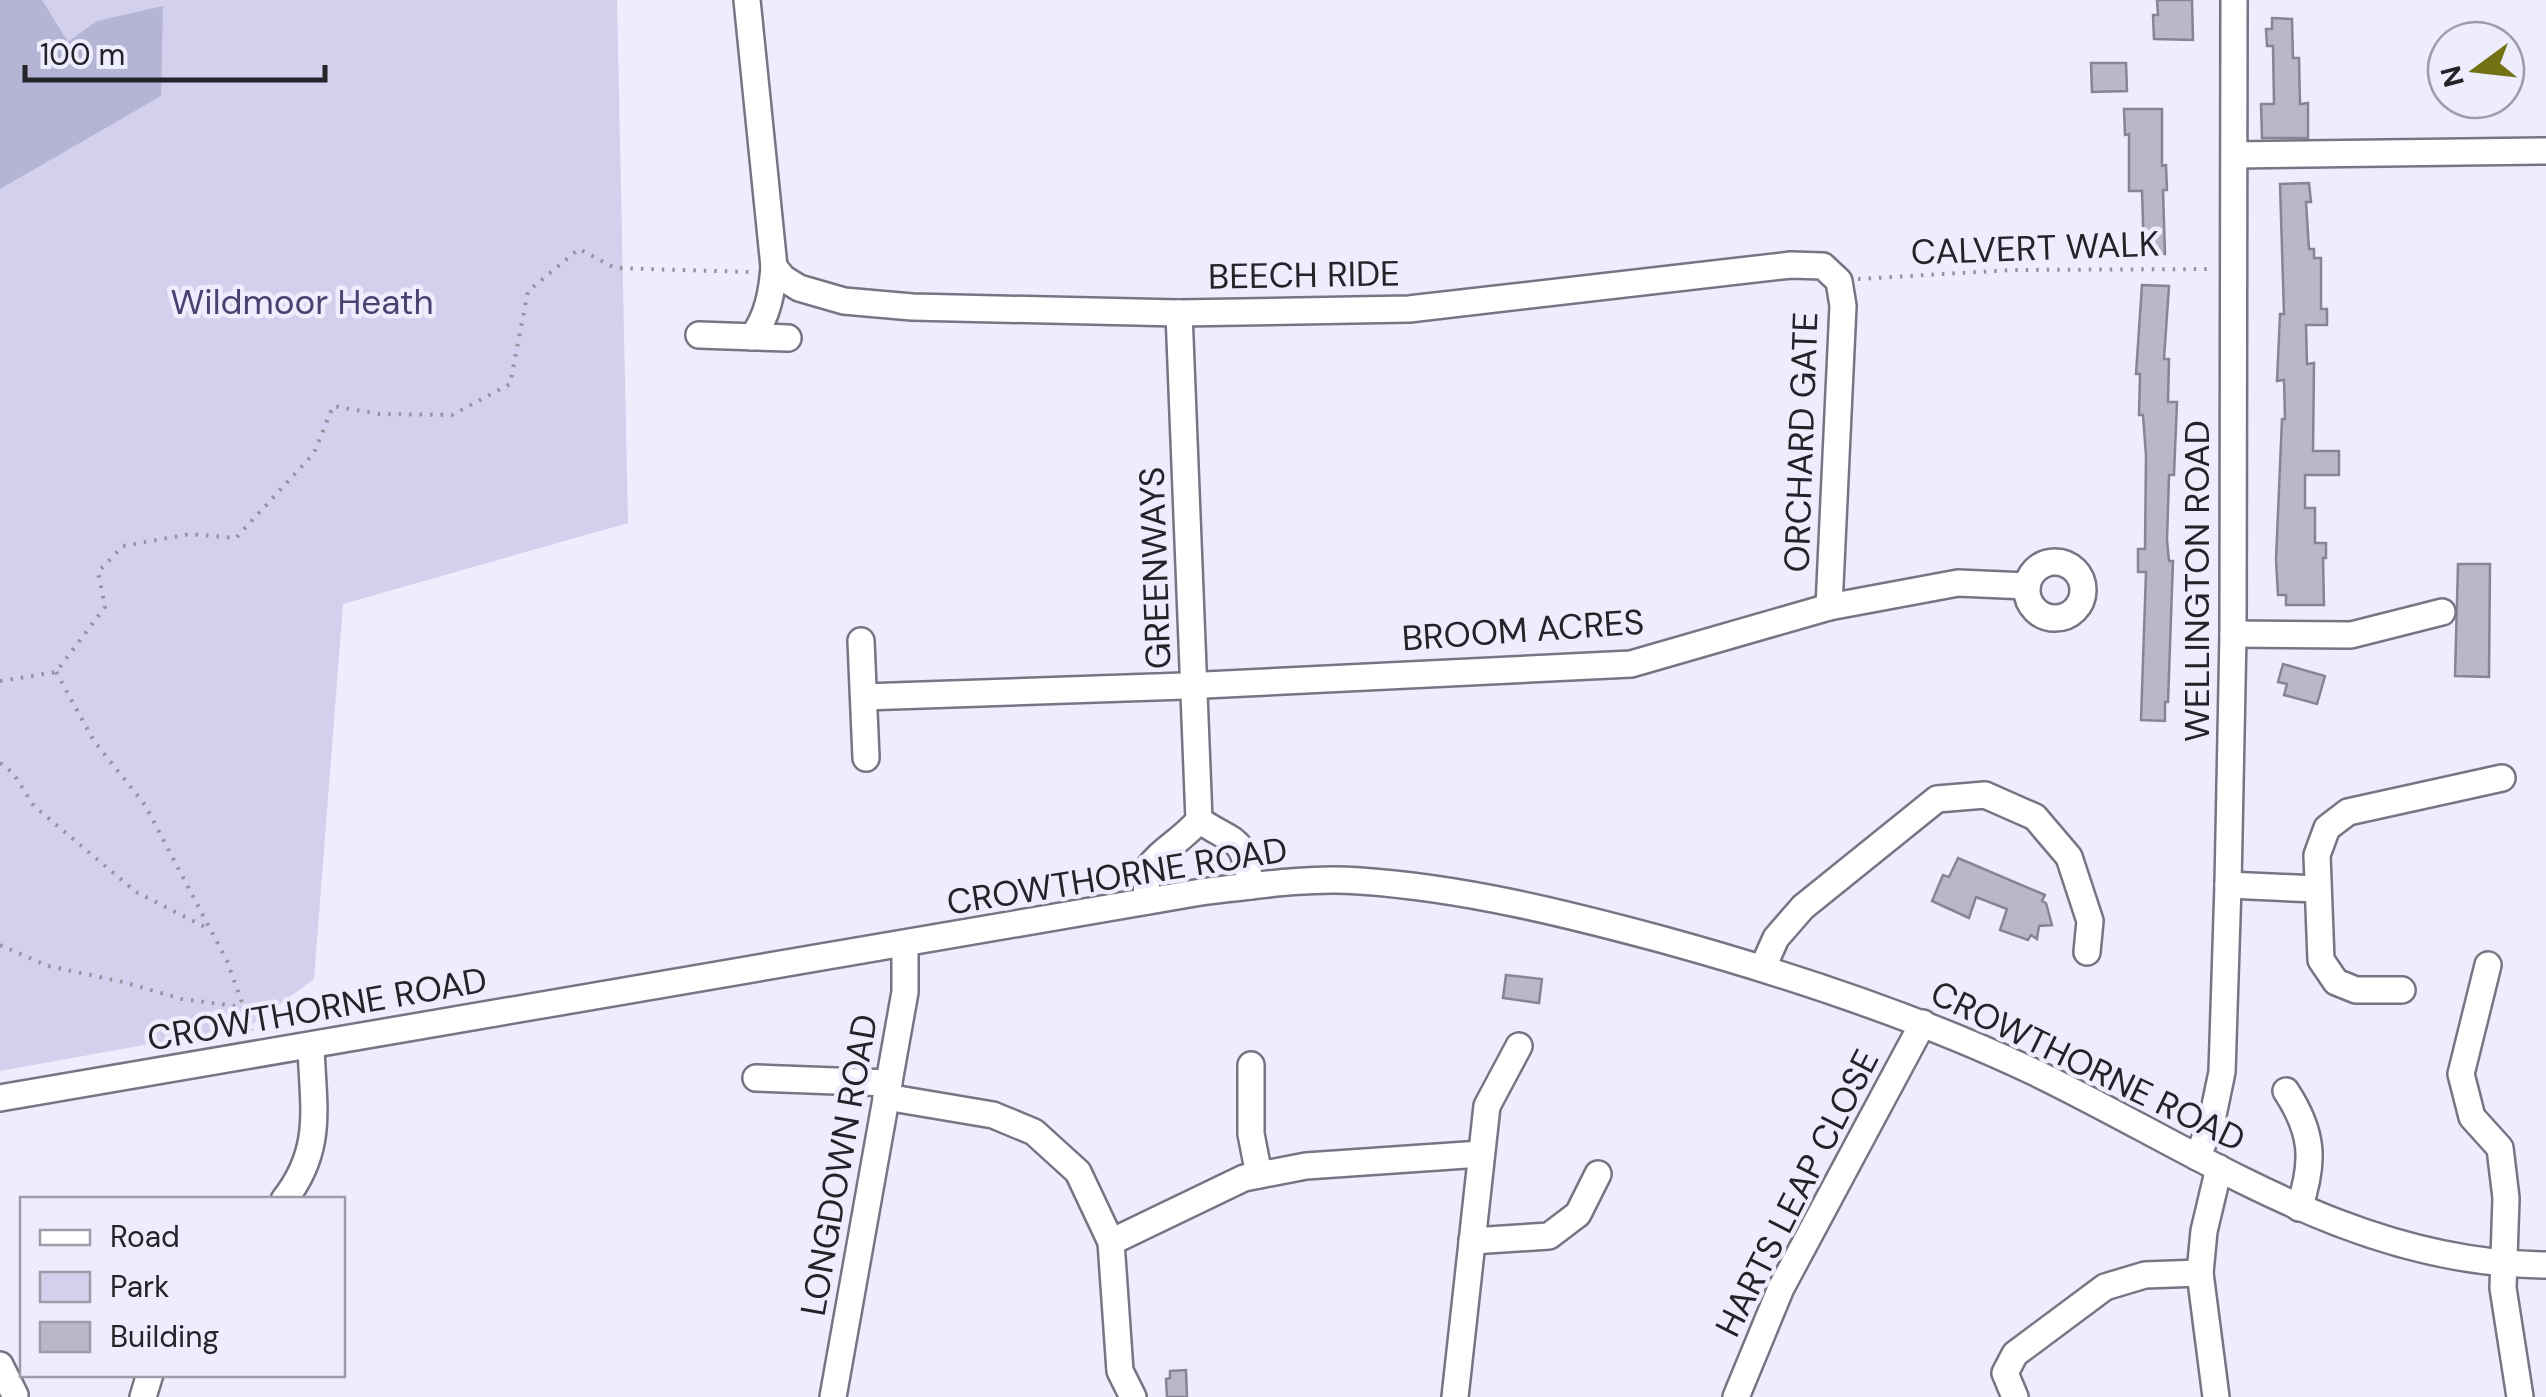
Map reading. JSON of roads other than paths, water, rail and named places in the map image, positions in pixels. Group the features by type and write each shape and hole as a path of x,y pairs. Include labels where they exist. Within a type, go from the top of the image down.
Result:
{"street":[{"path":"748,0 774,266 770,300 760,328 752,337"},
{"name":"WELLINGTON ROAD","path":"2216,1397 2200,1273 2211,1125 2222,1072 2228,885 2233,634 2234,0"},
{"path":"2235,155 2546,151"},
{"name":"BEECH RIDE","path":"774,266 783,278 799,288 844,302 1179,313 1410,309 1809,264 1823,266 1839,280"},
{"name":"ORCHARD GATE","path":"1829,607 1843,306 1839,280"},
{"path":"770,300 799,288"},
{"name":"GREENWAYS","path":"1179,313 1199,820"},
{"path":"699,335 788,338"},
{"name":"BROOM ACRES","path":"864,697 1631,664 1829,607 1958,584 2028,586"},
{"path":"2233,634 2351,635 2442,612"},
{"path":"861,641 866,758"},
{"path":"2402,990 2356,990 2336,982 2321,960 2316,855 2327,828 2348,812 2502,778"},
{"path":"1762,967 1776,938 1803,906 1936,798 1985,796 2035,817 2069,857 2090,921 2088,952"},
{"path":"1147,901 1146,871 1166,846 1190,831 1199,820 1238,843 1251,886"},
{"name":"CROWTHORNE ROAD","path":"0,1098 1147,901 1251,886 1356,880 1462,892 1589,920 1762,967 1922,1023 2035,1073 2299,1208 2402,1247 2504,1265 2546,1265"},
{"path":"2228,885 2316,889"},
{"name":"LONGDOWN ROAD","path":"833,1397 905,992 905,944"},
{"path":"2488,966 2461,1074 2472,1117 2500,1148 2506,1198 2503,1288 2520,1397"},
{"name":"HARTS LEAP CLOSE","path":"1736,1397 1781,1288 1922,1023"},
{"path":"286,1197 300,1178 314,1140 310,1046"},
{"path":"1455,1397 1486,1106 1519,1046"},
{"path":"1250,1065 1251,1134 1259,1175"},
{"path":"756,1078 888,1090 993,1115 1034,1132 1078,1172 1111,1242 1120,1371 1133,1397"},
{"path":"2286,1091 2308,1133 2310,1168 2299,1208"},
{"path":"1111,1242 1244,1178 1306,1166 1481,1154"},
{"path":"1472,1241 1549,1236 1578,1214 1598,1174"},
{"path":"2002,1380 2015,1354 2106,1287 2144,1275 2200,1273"},
{"path":"0,1365 15,1396"}],"park label":[{"name":"Wildmoor Heath","path":"302,302"}]}
